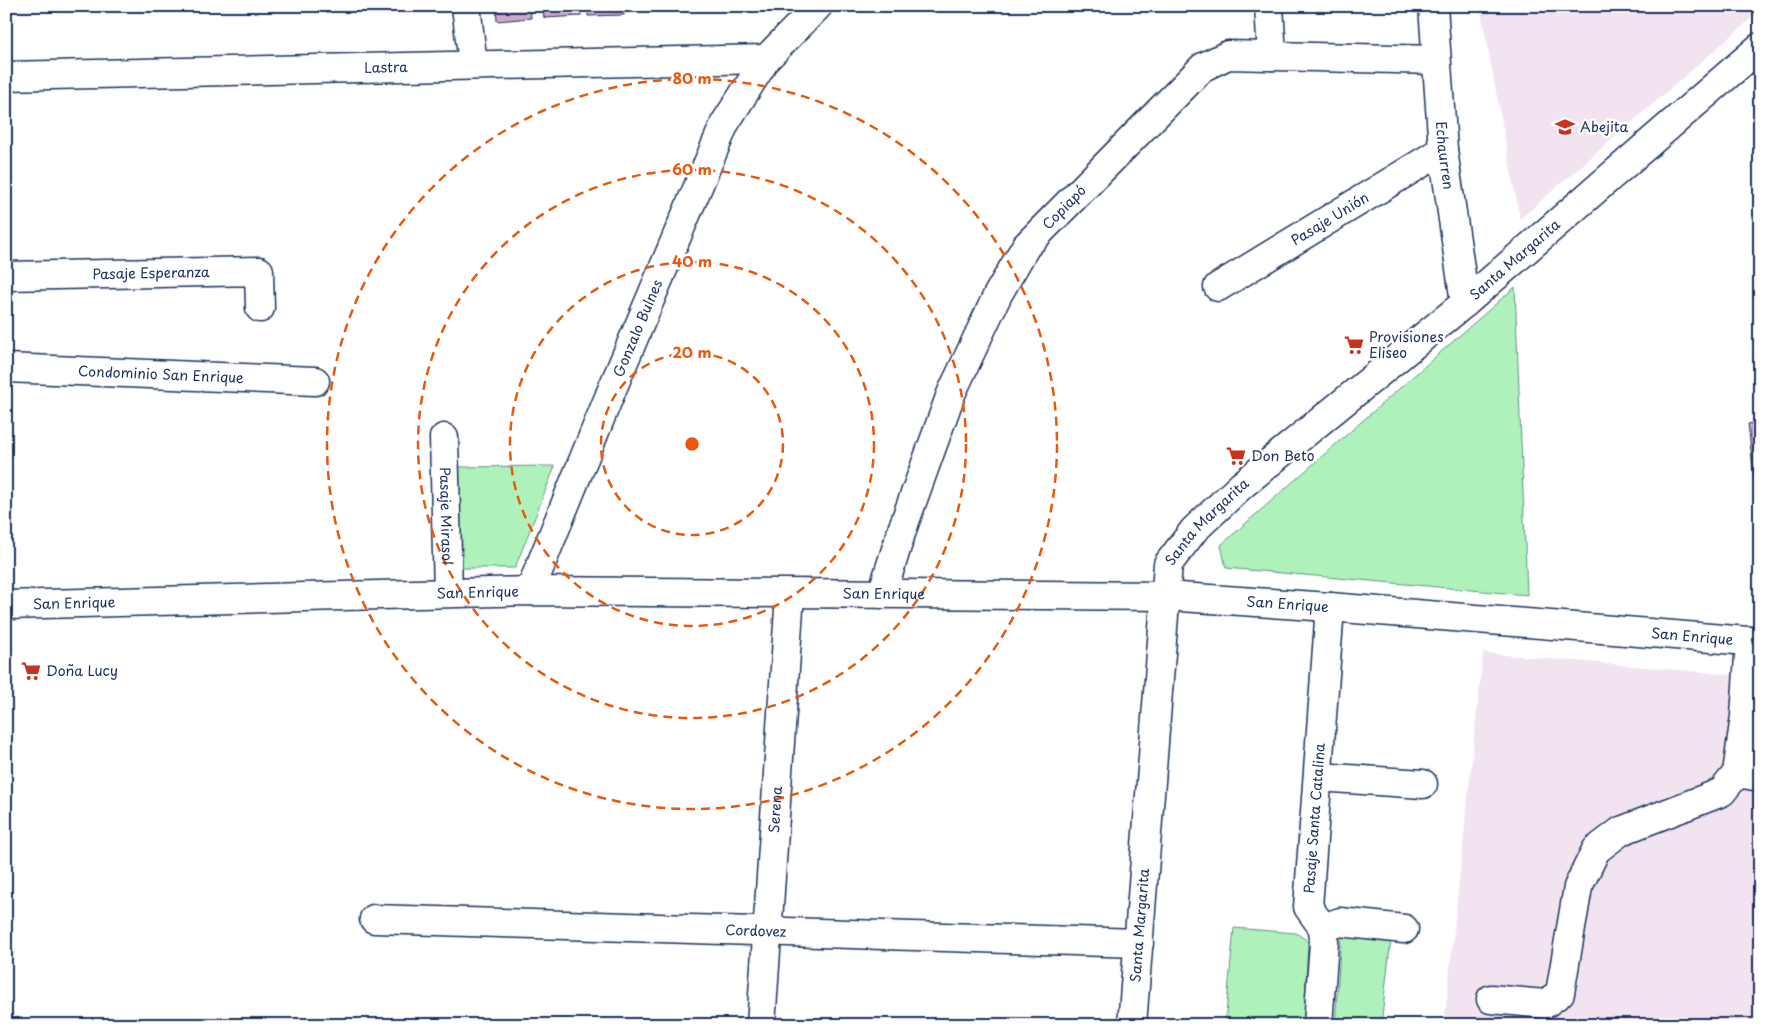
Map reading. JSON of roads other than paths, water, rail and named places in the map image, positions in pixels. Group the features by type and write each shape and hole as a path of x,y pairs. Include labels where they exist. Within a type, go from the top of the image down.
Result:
{"street":[{"path":"466,6 473,64"},
{"name":"Gonzalo Bulnes","path":"530,591 612,387 725,123 766,59 818,6"},
{"path":"1268,6 1272,56"},
{"name":"Echaurren","path":"1433,6 1443,150 1465,303"},
{"name":"Santa Margarita","path":"1132,1025 1140,943 1168,564 1194,530 1242,485 1465,303 1760,47"},
{"name":"Copiapó","path":"882,594 903,528 951,394 998,294 1026,246 1203,67 1228,55 1436,60"},
{"name":"Lastra","path":"6,76 473,64 766,59"},
{"name":"Pasaje Unión","path":"1218,287 1443,150"},
{"name":"Pasaje Esperanza","path":"6,276 259,271 260,308"},
{"name":"Condominio San Enrique","path":"6,368 315,381"},
{"name":"Pasaje Mirasol","path":"444,438 448,592"},
{"name":"San Enrique","path":"6,605 530,591 1165,596 1330,607 1755,641"},
{"name":"Serena","path":"761,1025 790,594"},
{"name":"Pasaje Santa Catalina","path":"1322,928 1308,907 1330,607"},
{"path":"1492,999 1545,1004 1560,993 1578,887 1596,850 1621,831 1722,792 1748,775 1745,716 1755,641"},
{"path":"1318,777 1423,784"},
{"name":"Cordovez","path":"374,919 1140,943"},
{"path":"1318,1025 1324,942 1322,928 1340,922 1404,929"}],"place":[{"name":"Abejita","path":"1565,127"},
{"name":"Provisiones Eliseo","path":"1354,345"},
{"name":"Don Beto","path":"1236,456"},
{"name":"Doña Lucy","path":"31,671"}]}
